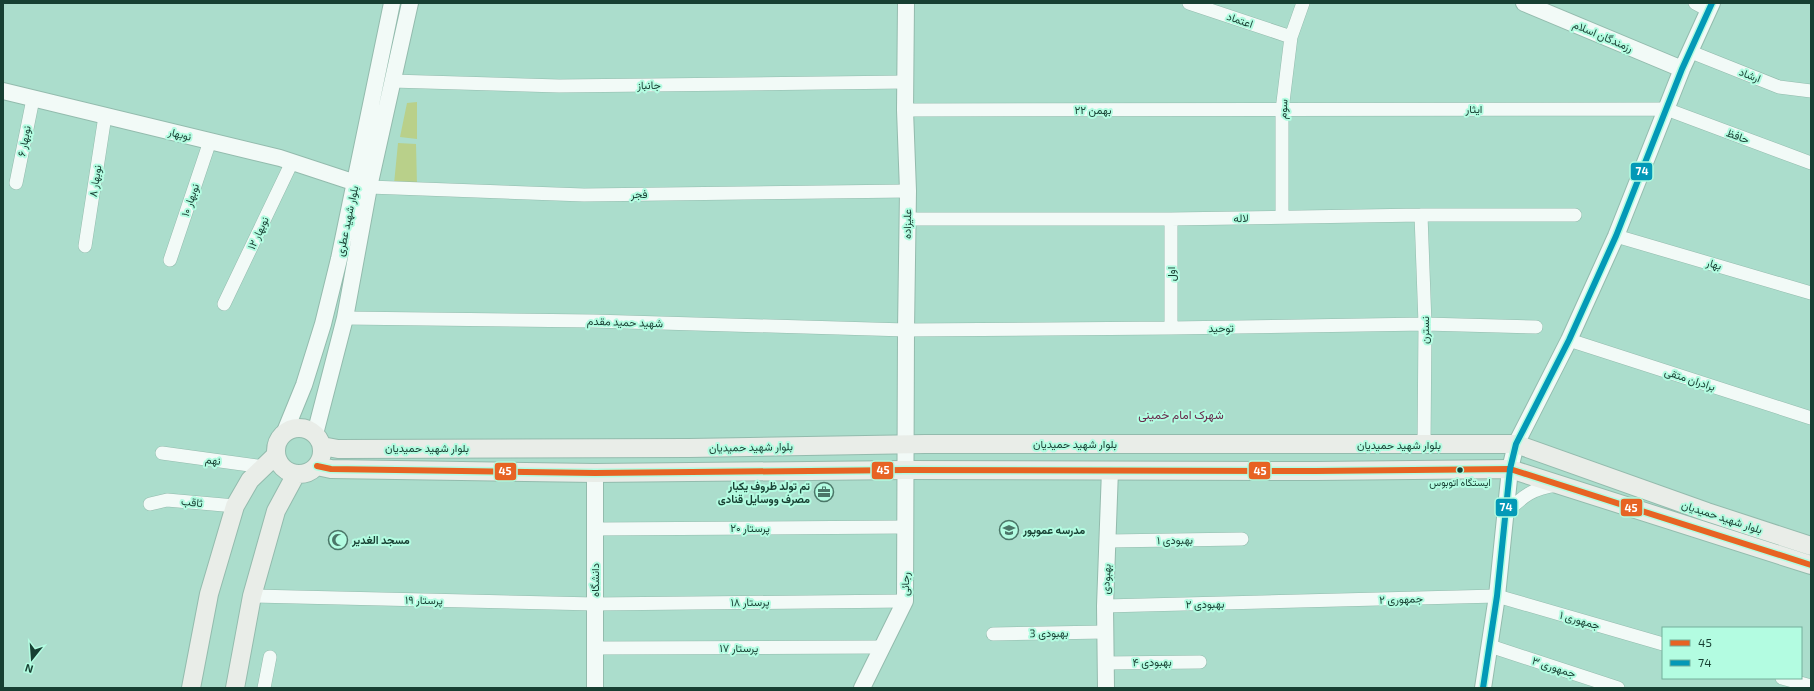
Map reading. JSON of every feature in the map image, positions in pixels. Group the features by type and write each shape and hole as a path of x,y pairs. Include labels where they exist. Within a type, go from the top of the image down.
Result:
{"main road":[{"path":"191,688 210,594 235,506 250,480 270,461 284,434 294,429 302,429 318,440 322,456 317,466 311,471 304,474 296,474 270,461"},
{"name":"بلوار شهید حمیدیان","path":"318,440 338,449 689,448 905,444 1516,444 1707,512 1811,546"},
{"path":"1110,470 1111,444"},
{"path":"1314,445 1316,471"},
{"path":"689,448 691,472"},
{"name":"بلوار شهید حمیدیان","path":"317,466 331,469 595,472 905,470 1316,471 1510,469 1811,565"},
{"path":"235,688 252,596 276,511 296,474"},
{"path":"1702,530 1707,512"}],"street":[{"name":"بلوار شهید عطری","path":"318,440 344,318 362,185 392,3"},
{"name":"بلوار شهید عطری","path":"284,434 304,385 323,324 339,259 392,81 410,3"},
{"name":"علیزاده","path":"905,470 908,191 905,110 906,3"},
{"name":"اعتماد","path":"1189,3 1291,37"},
{"name":"سوم","path":"1282,217 1282,110 1291,37 1302,3"},
{"name":"رزمندگان اسلام","path":"1524,3 1682,68"},
{"path":"1483,688 1497,596 1510,469 1516,444 1569,340 1616,236 1682,68 1691,52 1705,5"},
{"name":"ارشاد","path":"1691,52 1779,87 1811,91"},
{"name":"جانباز","path":"392,81 559,86 906,82"},
{"name":"نوبهار","path":"3,92 292,162 362,185"},
{"name":"نوبهار ۶","path":"16,183 33,99"},
{"name":"ایثار","path":"1282,110 1666,109"},
{"name":"حافظ","path":"1666,109 1811,163"},
{"name":"۲۲ بهمن","path":"905,110 1282,110"},
{"name":"نوبهار ۸","path":"85,246 105,116"},
{"name":"نوبهار ۱۰","path":"170,260 210,141"},
{"name":"نوبهار ۱۲","path":"224,304 292,162"},
{"name":"فجر","path":"362,185 584,195 908,191"},
{"name":"لاله","path":"907,219 1171,219 1421,215 1575,215"},
{"name":"نسترن","path":"1421,215 1425,324 1424,445"},
{"name":"اول","path":"1171,219 1171,328"},
{"name":"بهار","path":"1616,236 1811,293"},
{"name":"شهید حمید مقدم","path":"344,318 593,321 906,330"},
{"name":"توحید","path":"906,330 1425,324 1536,328"},
{"name":"برادران متقی","path":"1569,340 1811,418"},
{"name":"نهم","path":"162,453 270,461"},
{"name":"رجائی","path":"862,688 905,601 905,470"},
{"name":"بهبودی","path":"1106,688 1105,606 1110,470"},
{"name":"دانشگاه","path":"595,472 595,688"},
{"path":"1506,513 1523,496 1542,487 1560,485"},
{"name":"ثاقب","path":"150,504 167,500 235,506"},
{"name":"پرستار ۲۰","path":"595,528 905,527"},
{"name":"بهبودی ۱","path":"1108,541 1242,539"},
{"name":"پرستار ۱۹","path":"252,596 595,604"},
{"name":"جمهوری ۲","path":"1306,601 1497,596"},
{"name":"جمهوری ۱","path":"1497,596 1662,644"},
{"name":"پرستار ۱۸","path":"595,604 905,601"},
{"name":"بهبودی ۲","path":"1105,606 1306,601"},
{"name":"بهبودی 3","path":"993,634 1105,632"},
{"name":"جمهوری ۳","path":"1490,646 1618,688"},
{"name":"پرستار ۱۷","path":"595,648 882,647"},
{"path":"264,688 270,657"},
{"name":"بهبودی ۴","path":"1105,663 1200,662"},
{"path":"1786,679 1811,686"}],"green space":[{"path":"417,102 417,139 400,137 407,103"},
{"path":"398,143 416,144 417,185 394,184"}],"transit line":[{"name":"74","path":"1483,688 1497,596 1510,469 1516,444 1569,340 1616,236 1682,69 1712,3"},
{"name":"45","path":"317,466 331,469 595,473 905,470 1316,471 1510,469 1811,565"}],"place":[{"name":"ایستگاه اتوبوس","path":"1460,470"},
{"name":"تم تولد ظروف یکبار مصرف ووسایل قنادی","path":"824,492"},
{"name":"مدرسه عموپور","path":"1009,530"},
{"name":"مسجد الغدیر","path":"338,540"}],"district":[{"name":"شهرک امام خمینی","path":"1181,415"}]}
